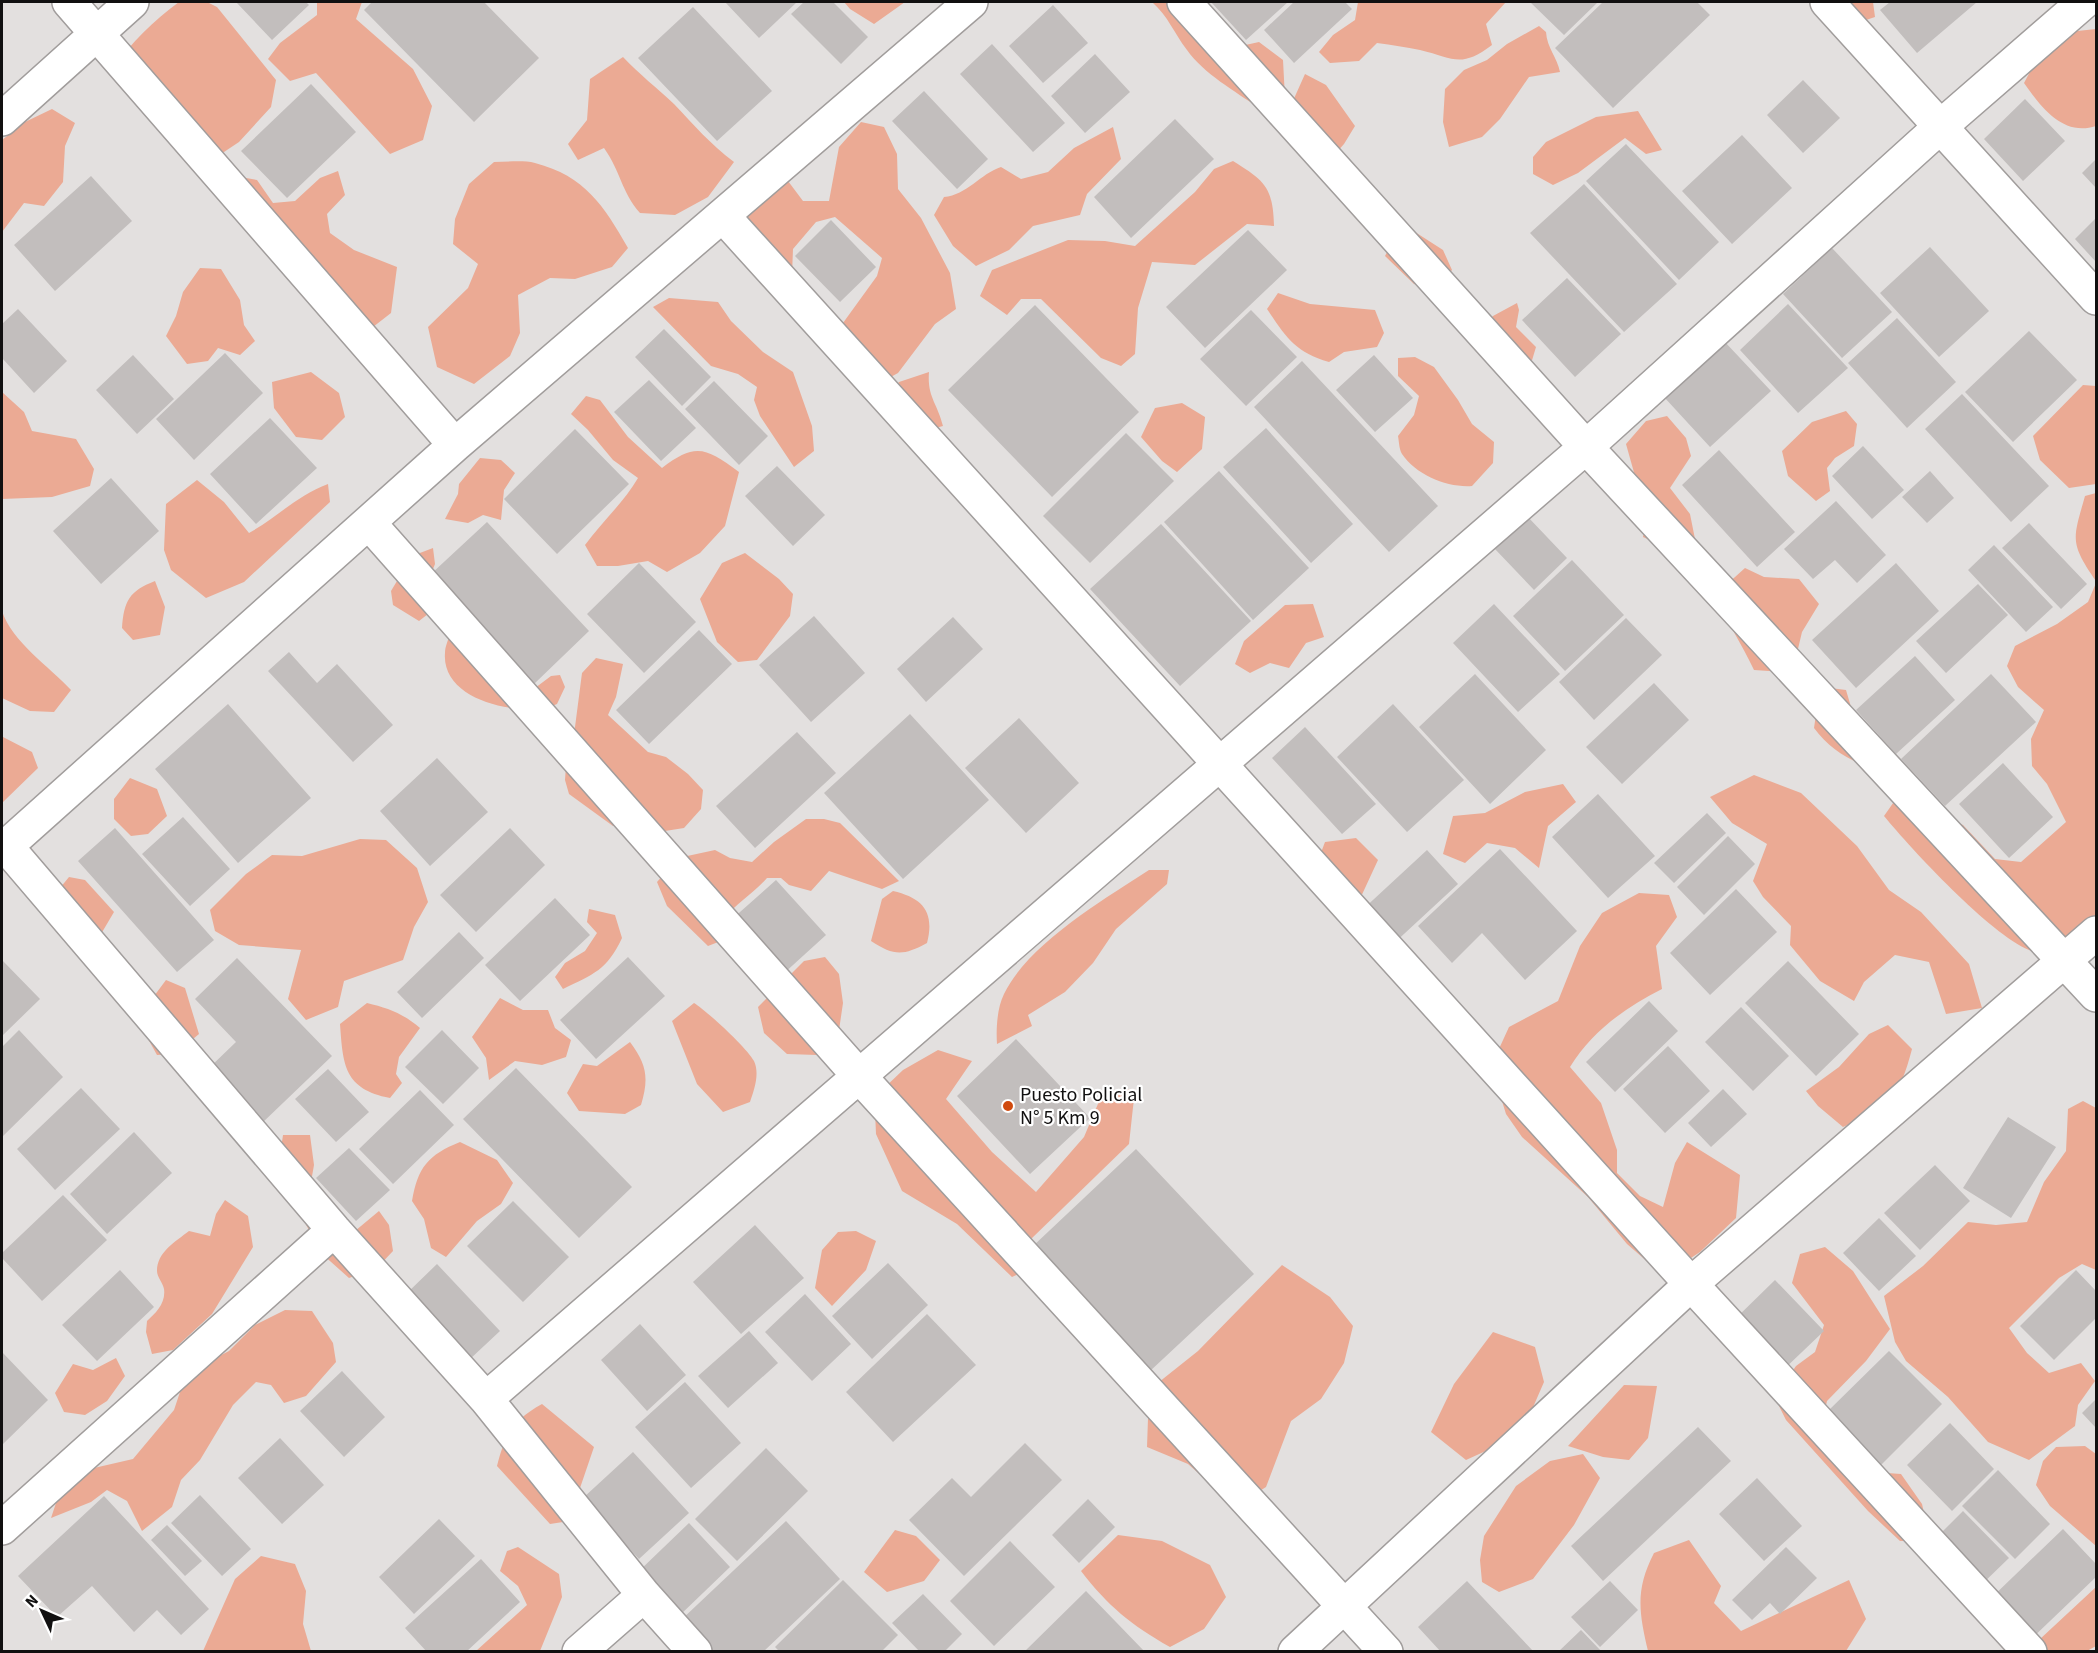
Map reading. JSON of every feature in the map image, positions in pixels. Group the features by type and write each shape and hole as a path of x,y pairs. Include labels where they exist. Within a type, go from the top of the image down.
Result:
{"street":[{"path":"69,2 455,445"},
{"path":"2,119 132,2"},
{"path":"695,1652 644,1595 486,1399 334,1230 4,848 455,445 971,2"},
{"path":"1184,2 1586,447 2097,995"},
{"path":"1827,2 2097,298"},
{"path":"486,1399 1586,447 1940,127 2084,2"},
{"path":"723,216 1691,1284 2030,1652"},
{"path":"369,523 859,1076 1386,1652"},
{"path":"1295,1652 1691,1284 2097,933"},
{"path":"2,1528 334,1230"},
{"path":"579,1652 644,1595"}],"shaded area":[{"path":"179,2 207,2 217,7 276,80 271,107 239,142 209,162 113,68 143,32"},
{"path":"317,2 362,2 356,19 413,69 432,106 423,140 390,154 316,73 290,81 268,59 280,43 317,15"},
{"path":"844,2 905,2 874,24 850,9"},
{"path":"1152,2 1201,2 1241,46 1259,42 1283,60 1285,98 1259,108 1220,82 1194,59"},
{"path":"1358,2 1506,2 1486,24 1492,45 1472,57 1457,60 1420,50 1377,43 1359,61 1330,63 1319,52 1333,35 1355,20"},
{"path":"1824,2 1873,2 1875,17 1857,23"},
{"path":"1539,26 1546,32 1560,72 1529,77 1500,119 1482,137 1449,147 1443,122 1445,89 1464,70 1487,60 1507,44"},
{"path":"2096,29 2096,126 2073,127 2054,118 2024,83 2032,68 2068,32"},
{"path":"623,57 734,162 708,197 675,215 640,213 629,197 604,148 578,160 568,144 587,120 590,79"},
{"path":"1305,74 1326,85 1355,126 1344,144 1327,163 1310,162 1285,139 1292,103"},
{"path":"52,109 75,123 65,146 63,182 44,206 24,203 2,232 2,140 25,122"},
{"path":"1638,111 1662,150 1646,154 1625,138 1578,173 1553,185 1533,174 1533,157 1546,142 1596,117"},
{"path":"861,122 884,127 897,154 898,189 921,218 950,273 956,309 935,324 898,373 878,384 835,334 877,276 882,258 835,217 816,222 793,249 792,275 740,221 785,177 803,201 829,201 839,147"},
{"path":"1113,127 1121,159 1087,194 1080,215 1033,226 1009,250 976,266 953,246 934,215 944,197 960,192 993,170 1001,167 1021,179 1048,172 1074,148"},
{"path":"1233,161 1253,174 1265,186 1272,202 1274,226 1247,224 1195,265 1152,262 1138,308 1135,354 1121,366 1101,358 1041,299 1021,299 1007,315 980,296 992,270 1068,240 1105,241 1135,246 1195,192 1214,169"},
{"path":"494,162 530,162 567,176 580,185 601,206 628,248 612,267 575,279 550,278 518,295 520,333 510,356 474,384 437,367 428,327 468,288 478,264 453,244 455,219 469,184"},
{"path":"338,171 345,195 327,214 330,233 354,250 397,267 391,313 355,341 235,176 257,180 273,203 295,201 320,178"},
{"path":"1415,232 1443,250 1452,270 1435,289 1414,284 1385,256 1396,235"},
{"path":"200,268 221,269 240,300 244,325 255,341 240,355 218,348 208,361 187,364 166,336 176,316 183,292"},
{"path":"1278,293 1310,304 1375,310 1384,333 1377,347 1344,352 1329,362 1317,358 1292,342 1267,309"},
{"path":"669,298 718,302 731,321 763,352 793,372 812,426 814,451 794,467 760,416 754,400 757,387 738,374 711,366 653,307"},
{"path":"1517,303 1519,310 1516,327 1536,347 1530,367 1492,365 1480,355 1478,332 1493,316"},
{"path":"1415,357 1434,367 1472,424 1494,442 1493,463 1472,486 1453,485 1433,479 1415,468 1401,452 1398,436 1414,415 1419,396 1398,376 1398,358"},
{"path":"311,372 339,393 345,417 322,440 296,437 274,408 272,382"},
{"path":"929,372 931,394 943,426 920,432 884,400 899,382"},
{"path":"2083,385 2096,386 2096,484 2069,488 2040,460 2033,436"},
{"path":"2,392 24,412 32,431 76,439 94,469 90,486 52,497 2,499"},
{"path":"586,396 600,400 628,437 662,468 684,454 701,451 709,453 739,472 725,526 700,553 667,572 648,561 618,566 597,566 585,545 638,478 613,460 571,414"},
{"path":"1182,403 1205,417 1202,449 1177,472 1162,461 1141,437 1155,408"},
{"path":"1846,411 1857,424 1854,446 1835,458 1827,468 1830,491 1816,501 1788,476 1782,451 1812,422"},
{"path":"1667,416 1686,438 1691,456 1670,488 1690,514 1695,539 1677,552 1643,537 1650,499 1635,476 1626,444 1646,421"},
{"path":"480,458 501,460 515,473 504,490 501,520 483,515 468,523 445,519 458,494 459,484"},
{"path":"197,480 224,502 249,533 297,500 328,484 330,502 244,582 206,598 171,570 164,550 166,504"},
{"path":"2096,493 2096,581 2077,548 2076,532 2085,496"},
{"path":"433,548 435,564 428,581 437,607 419,621 393,605 391,591 412,556"},
{"path":"745,553 779,579 793,594 790,616 757,660 738,662 717,642 700,599 722,563"},
{"path":"1745,568 1764,577 1799,579 1819,604 1802,632 1797,653 1785,672 1754,670 1715,595"},
{"path":"155,581 165,607 160,635 133,640 122,628 126,604 139,589"},
{"path":"2096,583 2096,928 2066,958 2029,950 1994,927 1952,890 1884,816 1905,786 1937,814 1963,825 1995,859 2021,862 2066,822 2047,784 2032,766 2031,739 2044,710 2018,687 2007,666 2015,646 2057,624 2088,602"},
{"path":"1313,604 1324,637 1306,643 1289,668 1270,663 1250,673 1235,664 1244,641 1285,605"},
{"path":"2,611 22,643 71,690 54,712 30,711 2,698"},
{"path":"450,635 535,688 551,676 560,675 565,687 557,704 525,709 506,707 470,694 456,684 447,670 445,651"},
{"path":"596,658 623,664 616,697 608,715 648,752 666,757 688,774 703,790 701,809 684,828 665,831 635,818 613,826 569,794 565,780 567,752 575,727 582,673"},
{"path":"1830,688 1846,690 1851,707 1863,727 1867,767 1837,751 1814,728 1817,708"},
{"path":"3,737 32,752 38,768 2,803"},
{"path":"1754,775 1801,793 1857,846 1889,890 1921,912 1969,964 1982,1008 1946,1014 1929,962 1895,955 1864,982 1854,1001 1820,981 1790,945 1791,926 1763,897 1753,881 1767,844 1732,823 1710,797"},
{"path":"130,778 157,789 167,816 148,834 131,836 114,819 114,799"},
{"path":"1563,784 1576,802 1548,826 1539,868 1515,848 1487,843 1465,863 1443,854 1453,816 1485,813 1525,792"},
{"path":"806,819 824,819 840,823 899,881 882,889 829,871 811,891 789,885 781,878 767,878 723,920 726,939 708,946 667,906 657,882 678,858 715,850 730,858 752,862 774,842"},
{"path":"1356,838 1378,860 1359,901 1311,879 1325,842"},
{"path":"360,839 386,840 417,868 428,902 414,927 403,960 344,981 338,1007 306,1020 288,999 301,950 239,945 215,931 210,910 246,874 272,855 302,856"},
{"path":"1149,870 1169,870 1167,884 1116,929 1093,963 1065,992 1028,1015 1032,1026 997,1044 997,1019 1004,994 1030,958 1068,924"},
{"path":"69,877 85,880 114,912 101,934 60,888"},
{"path":"893,891 919,902 928,915 927,943 905,952 892,952 871,941 882,899"},
{"path":"1639,893 1669,895 1677,917 1656,946 1662,989 1635,1004 1610,1022 1588,1042 1570,1067 1601,1103 1617,1150 1617,1173 1640,1196 1663,1207 1675,1163 1687,1142 1740,1175 1736,1218 1700,1252 1664,1276 1627,1244 1588,1197 1522,1137 1506,1114 1497,1085 1498,1051 1509,1027 1558,1001 1580,946 1602,913"},
{"path":"589,909 615,915 622,938 611,957 599,970 563,989 555,977 565,963 585,951 597,933 587,922"},
{"path":"825,957 839,974 843,1003 838,1037 817,1055 787,1054 764,1033 758,1007 804,961"},
{"path":"166,980 185,988 199,1034 175,1054 157,1055 137,1019"},
{"path":"500,998 523,1010 548,1010 555,1028 571,1040 566,1057 542,1065 515,1061 489,1080 486,1058 472,1037"},
{"path":"367,1003 395,1012 420,1028 399,1057 396,1074 402,1083 390,1098 363,1088 349,1073 345,1063 340,1024"},
{"path":"694,1003 726,1030 754,1061 756,1077 750,1102 723,1112 697,1084 672,1021"},
{"path":"1888,1025 1912,1049 1902,1079 1897,1090 1882,1107 1843,1127 1818,1106 1806,1091 1839,1067 1869,1034"},
{"path":"630,1042 645,1072 646,1079 641,1105 625,1114 579,1111 567,1093 583,1064 597,1066"},
{"path":"938,1050 972,1061 946,1099 992,1152 1036,1192 1084,1137 1103,1092 1135,1089 1129,1144 1030,1240 1032,1268 1012,1277 957,1224 902,1191 876,1134 875,1111 881,1091 903,1070"},
{"path":"2083,1101 2096,1108 2096,1270 2082,1264 2059,1278 2009,1328 2027,1353 2049,1373 2081,1363 2095,1381 2078,1405 2075,1426 2029,1460 1988,1442 1948,1397 1906,1361 1895,1342 1884,1296 1923,1266 1968,1222 1996,1225 2027,1222 2044,1182 2066,1151 2068,1109"},
{"path":"283,1135 310,1135 314,1165 311,1182 355,1231 379,1211 389,1225 393,1251 377,1268 349,1278 321,1253 302,1217 279,1162"},
{"path":"460,1142 497,1160 513,1183 501,1204 477,1221 446,1257 431,1248 424,1219 412,1201 414,1189 426,1164 432,1157"},
{"path":"225,1200 248,1216 253,1247 212,1314 173,1350 152,1354 146,1332 147,1321 157,1311 164,1294 157,1271 160,1258 168,1248 189,1231 210,1236 216,1214"},
{"path":"856,1231 876,1241 866,1270 832,1306 815,1288 822,1250 838,1232"},
{"path":"1825,1247 1853,1271 1890,1329 1866,1361 1827,1401 1823,1418 1873,1472 1901,1474 1922,1504 1927,1526 1911,1541 1900,1541 1868,1511 1786,1420 1779,1406 1783,1385 1796,1366 1815,1352 1824,1325 1792,1283 1800,1254"},
{"path":"1282,1265 1330,1297 1353,1326 1344,1363 1321,1399 1291,1421 1266,1487 1236,1506 1188,1464 1147,1447 1149,1390 1198,1351"},
{"path":"285,1310 312,1311 333,1343 336,1362 306,1396 284,1403 271,1385 256,1382 233,1405 200,1460 181,1480 172,1507 142,1531 127,1501 107,1490 91,1502 51,1518 59,1494 81,1471 133,1459 174,1410 183,1383 200,1366 229,1351 255,1325"},
{"path":"1493,1332 1535,1347 1544,1382 1521,1435 1466,1460 1431,1432 1454,1384"},
{"path":"116,1358 125,1376 107,1401 85,1415 64,1412 55,1393 73,1364 93,1370"},
{"path":"1624,1385 1657,1386 1648,1438 1629,1460 1603,1457 1568,1446"},
{"path":"542,1404 594,1447 580,1488 576,1520 550,1524 497,1466 503,1445 517,1422"},
{"path":"2085,1446 2096,1454 2096,1546 2050,1506 2036,1485 2043,1461 2056,1447"},
{"path":"1583,1454 1600,1478 1574,1525 1533,1579 1499,1592 1482,1582 1480,1560 1484,1536 1516,1486 1550,1461"},
{"path":"895,1530 916,1536 940,1560 924,1581 887,1592 864,1572"},
{"path":"1118,1535 1162,1541 1210,1565 1226,1597 1204,1629 1170,1647 1132,1623 1101,1595 1081,1571"},
{"path":"1689,1540 1721,1586 1714,1603 1741,1631 1849,1580 1866,1619 1846,1651 1648,1651 1640,1601 1648,1566 1654,1553"},
{"path":"518,1547 559,1574 562,1597 540,1651 476,1651 527,1605 518,1586 500,1571 507,1551"},
{"path":"261,1556 295,1564 306,1591 303,1624 311,1651 203,1651 235,1579"},
{"path":"2096,1587 2096,1646 2087,1651 2026,1652"}],"building":[{"path":"236,2 306,2 309,5 272,40"},
{"path":"372,2 484,2 539,58 474,122 364,10"},
{"path":"725,2 797,2 759,38"},
{"path":"804,2 833,2 868,37 841,64 791,14"},
{"path":"1211,2 1288,2 1246,40"},
{"path":"1294,2 1345,2 1352,9 1294,63 1264,30"},
{"path":"1530,2 1598,2 1564,35"},
{"path":"1603,2 1697,2 1710,15 1613,108 1555,48"},
{"path":"1890,2 1977,2 1917,53 1880,10"},
{"path":"1053,5 1088,43 1043,83 1009,46"},
{"path":"693,7 772,91 717,141 638,58"},
{"path":"992,44 1065,123 1033,152 960,74"},
{"path":"1095,54 1130,92 1085,133 1051,96"},
{"path":"1803,80 1840,118 1803,153 1767,115"},
{"path":"311,84 356,132 287,198 241,151"},
{"path":"924,91 988,159 957,189 892,121"},
{"path":"2025,99 2065,141 2023,181 1984,139"},
{"path":"1175,119 1214,159 1131,238 1094,197"},
{"path":"1742,135 1792,188 1732,244 1682,191"},
{"path":"1626,144 1719,242 1679,280 1586,181"},
{"path":"2096,159 2096,188 2082,173"},
{"path":"91,176 132,221 55,291 14,245"},
{"path":"1584,184 1677,284 1624,332 1530,233"},
{"path":"2096,218 2096,262 2075,239"},
{"path":"831,220 876,267 840,302 795,256"},
{"path":"1248,230 1287,270 1205,348 1166,307"},
{"path":"1930,247 1989,311 1939,357 1880,293"},
{"path":"1832,248 1892,312 1842,358 1783,294"},
{"path":"1567,278 1621,334 1575,377 1522,320"},
{"path":"1788,304 1848,368 1798,413 1740,350"},
{"path":"1035,305 1139,412 1052,497 948,390"},
{"path":"18,309 67,361 34,393 2,358 2,324"},
{"path":"1251,310 1297,357 1246,406 1200,359"},
{"path":"1897,318 1956,382 1907,428 1848,363"},
{"path":"664,329 711,377 682,406 635,357"},
{"path":"2029,331 2077,380 2013,442 1965,392"},
{"path":"1724,341 1771,391 1710,447 1664,397"},
{"path":"225,353 263,393 194,460 156,419"},
{"path":"133,355 174,399 137,434 96,390"},
{"path":"1374,355 1413,398 1375,432 1336,390"},
{"path":"1302,361 1438,506 1389,552 1254,407"},
{"path":"649,380 696,428 661,461 614,412"},
{"path":"714,381 768,436 739,465 685,409"},
{"path":"1962,394 2049,486 2011,522 1925,429"},
{"path":"270,418 317,468 256,524 210,474"},
{"path":"1266,428 1353,524 1311,563 1223,467"},
{"path":"575,429 629,484 557,554 504,499"},
{"path":"1126,433 1174,481 1090,563 1043,516"},
{"path":"1863,446 1904,490 1872,519 1832,476"},
{"path":"1719,450 1795,532 1757,567 1682,485"},
{"path":"777,466 825,515 793,546 745,496"},
{"path":"1219,471 1309,568 1253,620 1164,522"},
{"path":"1930,471 1954,498 1927,523 1902,497"},
{"path":"111,478 159,531 101,584 53,531"},
{"path":"1836,501 1886,555 1857,583 1835,560 1813,579 1784,549"},
{"path":"1527,516 1567,558 1534,590 1494,548"},
{"path":"487,522 589,631 534,684 431,574"},
{"path":"2029,523 2087,584 2061,609 2002,548"},
{"path":"1161,524 1251,621 1180,686 1090,589"},
{"path":"1994,545 2053,607 2026,632 1968,570"},
{"path":"1572,560 1624,615 1565,671 1513,616"},
{"path":"639,563 696,622 644,673 587,614"},
{"path":"1896,563 1939,611 1856,688 1812,640"},
{"path":"1978,584 2008,615 1946,673 1916,641"},
{"path":"1494,604 1560,674 1518,712 1453,643"},
{"path":"814,616 865,673 811,722 759,665"},
{"path":"953,617 983,649 926,702 897,669"},
{"path":"1626,618 1662,655 1594,720 1559,682"},
{"path":"699,630 732,664 649,744 616,710"},
{"path":"289,652 317,683 337,664 393,725 353,762 268,671"},
{"path":"1915,656 1955,700 1896,754 1856,710"},
{"path":"1475,674 1546,750 1490,804 1419,727"},
{"path":"1991,674 2036,722 1945,806 1901,759"},
{"path":"1654,683 1689,720 1622,784 1586,747"},
{"path":"228,704 311,798 238,863 155,769"},
{"path":"1393,704 1464,780 1407,832 1337,757"},
{"path":"910,714 989,800 903,879 824,793"},
{"path":"1019,718 1079,783 1026,833 965,768"},
{"path":"1305,727 1376,804 1342,834 1272,758"},
{"path":"797,732 836,773 755,848 716,806"},
{"path":"437,758 488,812 430,866 380,811"},
{"path":"2003,763 2053,817 2009,858 1959,804"},
{"path":"1598,794 1655,856 1608,898 1552,837"},
{"path":"1707,813 1726,833 1674,883 1654,863"},
{"path":"183,817 230,869 190,906 142,854"},
{"path":"115,828 214,940 177,972 78,861"},
{"path":"510,828 545,865 476,932 440,895"},
{"path":"1728,836 1755,864 1704,915 1677,887"},
{"path":"1500,849 1577,931 1525,980 1482,933 1452,963 1418,926"},
{"path":"1427,850 1458,884 1391,946 1360,912"},
{"path":"776,880 826,935 782,975 731,920"},
{"path":"1736,889 1777,932 1710,995 1670,953"},
{"path":"555,898 590,935 520,1001 485,965"},
{"path":"459,932 484,958 422,1018 397,992"},
{"path":"628,957 665,996 596,1059 560,1020"},
{"path":"237,958 332,1056 260,1125 208,1069 236,1042 195,999"},
{"path":"2,960 40,999 2,1036"},
{"path":"1788,961 1859,1034 1816,1076 1745,1003"},
{"path":"1649,1001 1678,1031 1615,1092 1586,1062"},
{"path":"1741,1007 1789,1056 1753,1091 1705,1042"},
{"path":"19,1030 63,1077 2,1137 2,1047"},
{"path":"442,1030 479,1068 443,1104 405,1067"},
{"path":"1016,1039 1090,1118 1030,1174 957,1096"},
{"path":"1668,1046 1710,1091 1665,1133 1623,1089"},
{"path":"516,1068 632,1187 579,1238 463,1119"},
{"path":"328,1069 369,1112 336,1142 295,1099"},
{"path":"81,1088 120,1129 55,1190 17,1149"},
{"path":"1723,1089 1747,1114 1711,1147 1688,1123"},
{"path":"420,1090 454,1125 393,1184 359,1149"},
{"path":"2008,1117 2056,1147 2011,1218 1963,1188"},
{"path":"134,1132 172,1173 107,1234 70,1194"},
{"path":"349,1148 390,1190 356,1221 316,1178"},
{"path":"1136,1149 1254,1274 1149,1372 1032,1247"},
{"path":"1935,1165 1970,1201 1920,1250 1884,1213"},
{"path":"63,1195 107,1240 42,1301 2,1258 2,1253"},
{"path":"513,1201 569,1257 523,1302 467,1246"},
{"path":"1879,1218 1916,1256 1879,1291 1843,1253"},
{"path":"755,1225 804,1278 741,1334 693,1282"},
{"path":"888,1263 928,1305 872,1359 832,1316"},
{"path":"437,1264 500,1331 469,1360 406,1294"},
{"path":"120,1270 154,1307 97,1361 62,1325"},
{"path":"2076,1270 2096,1291 2096,1318 2054,1360 2020,1326"},
{"path":"1775,1280 1824,1331 1780,1373 1732,1322"},
{"path":"805,1294 851,1344 812,1381 765,1332"},
{"path":"927,1314 976,1365 893,1442 846,1392"},
{"path":"640,1324 686,1375 647,1411 601,1360"},
{"path":"749,1331 778,1363 728,1408 698,1376"},
{"path":"1889,1351 1942,1404 1881,1465 1828,1411"},
{"path":"2,1352 48,1400 2,1445"},
{"path":"342,1371 385,1417 344,1457 300,1411"},
{"path":"685,1382 741,1443 691,1488 635,1427"},
{"path":"2096,1399 2096,1428 2082,1413"},
{"path":"1950,1423 1994,1469 1952,1511 1907,1465"},
{"path":"1698,1427 1731,1461 1603,1581 1571,1546"},
{"path":"280,1438 324,1485 282,1524 238,1478"},
{"path":"1025,1443 1062,1480 964,1576 909,1520 952,1478 971,1497"},
{"path":"766,1448 808,1491 737,1561 695,1519"},
{"path":"633,1452 689,1513 639,1559 583,1498"},
{"path":"1998,1470 2050,1524 2015,1559 1962,1506"},
{"path":"1757,1478 1802,1526 1764,1561 1719,1514"},
{"path":"200,1495 251,1549 222,1576 171,1523"},
{"path":"104,1496 209,1609 181,1635 157,1610 134,1632 92,1586 57,1617 18,1576"},
{"path":"1088,1499 1115,1527 1079,1563 1052,1535"},
{"path":"1963,1511 2009,1558 1977,1589 1931,1543"},
{"path":"439,1519 475,1556 414,1614 379,1577"},
{"path":"786,1521 840,1579 763,1652 709,1652 680,1621"},
{"path":"689,1523 730,1567 678,1617 637,1573"},
{"path":"167,1525 202,1561 185,1576 151,1540"},
{"path":"2063,1529 2096,1564 2096,1577 2027,1643 1987,1602"},
{"path":"1010,1541 1055,1587 994,1646 950,1601"},
{"path":"1786,1547 1817,1578 1780,1614 1770,1603 1752,1620 1732,1600"},
{"path":"481,1559 520,1602 466,1652 427,1652 405,1628"},
{"path":"843,1580 898,1635 881,1652 780,1652 775,1647"},
{"path":"1467,1581 1534,1652 1441,1652 1418,1627"},
{"path":"1610,1581 1638,1610 1600,1647 1571,1617"},
{"path":"1086,1591 1145,1652 1024,1652"},
{"path":"923,1594 962,1634 944,1652 920,1652 892,1623"},
{"path":"1581,1630 1602,1652 1558,1652"}],"place":[{"name":"Puesto Policial N° 5 Km 9","path":"1008,1106"}]}
